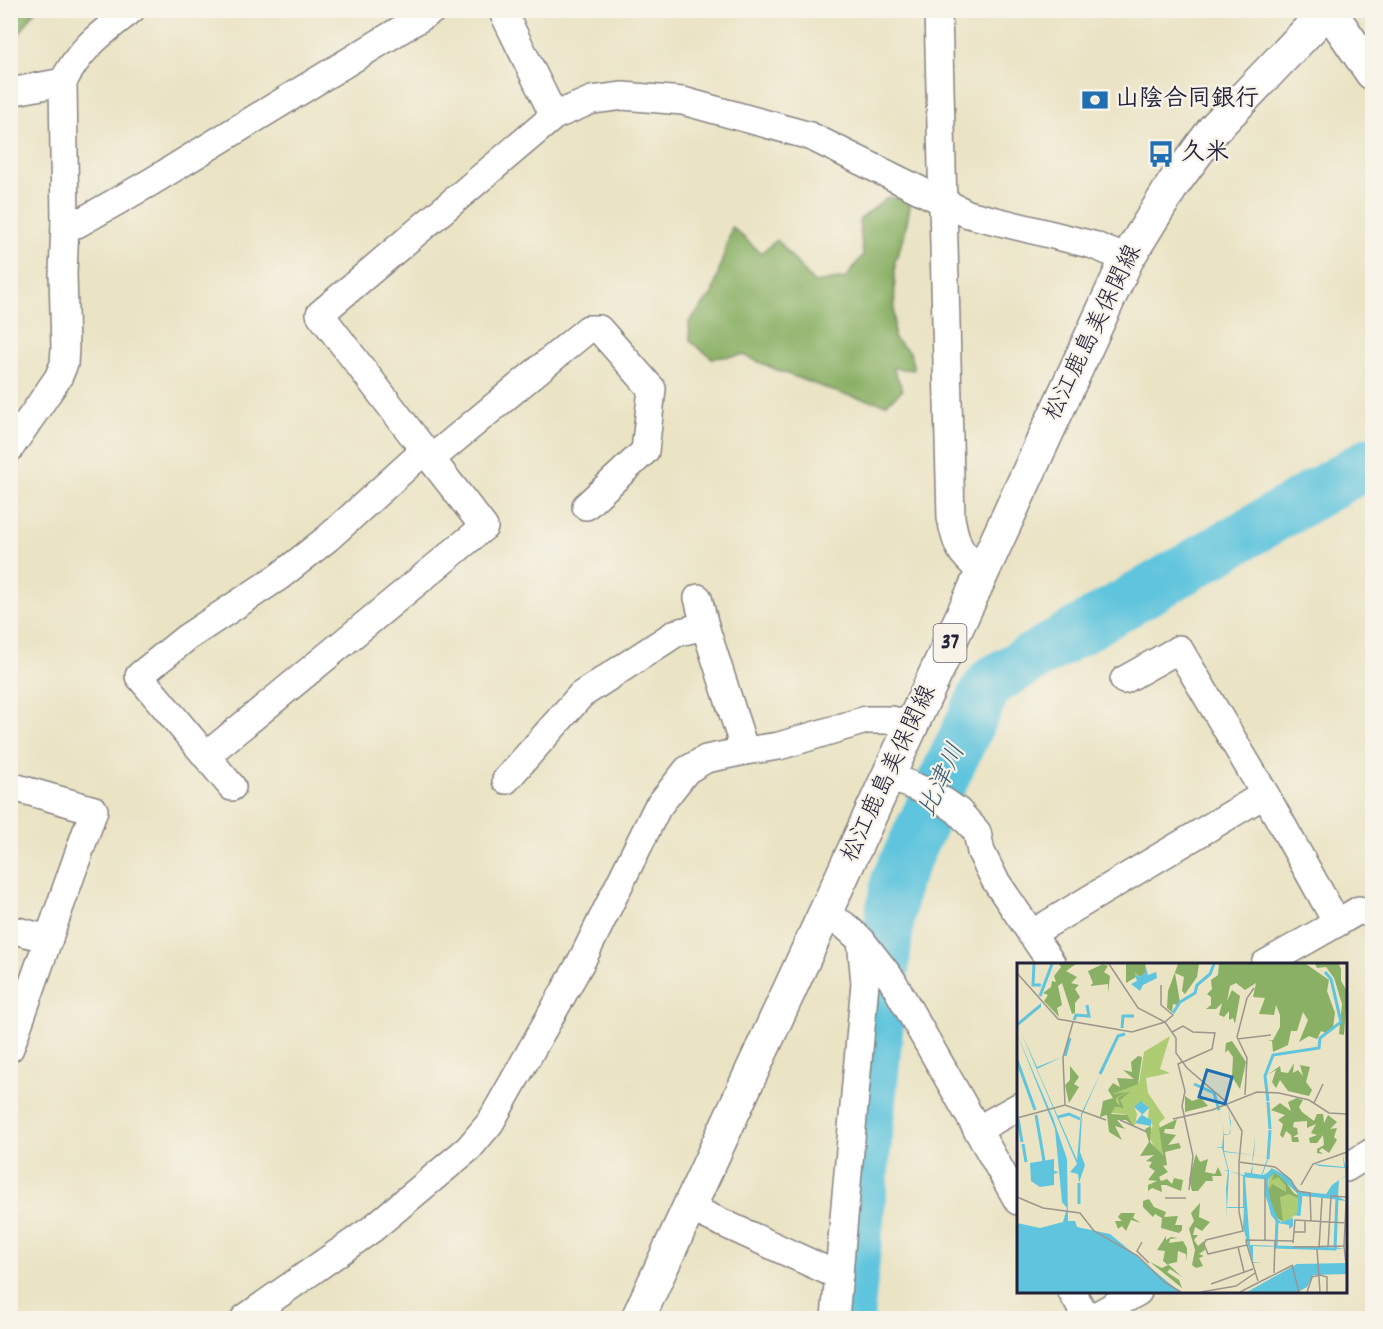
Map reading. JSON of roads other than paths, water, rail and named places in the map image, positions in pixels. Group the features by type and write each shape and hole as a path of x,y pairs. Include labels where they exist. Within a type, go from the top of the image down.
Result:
{"main road":[{"path":"1329,10 1372,73"},
{"name":"松江鹿島美保関線","path":"638,1318 1127,259 1174,183 1214,129 1329,10"}],"street":[{"path":"10,448 58,378 64,363 63,82 74,62 88,45 131,10"},
{"path":"65,223 77,224 151,182 433,10"},
{"path":"502,10 554,116"},
{"path":"938,10 951,519 956,545 982,572"},
{"path":"10,92 63,82"},
{"path":"207,755 484,527 320,314 554,116 592,100 623,96 683,101 810,136 968,214 1093,245 1127,259"},
{"path":"232,787 139,676 186,638 280,576 427,455 588,329 599,329 652,389 645,451 586,506"},
{"path":"698,598 745,751"},
{"path":"506,780 581,695 676,633 705,626"},
{"path":"1124,680 1179,649 1265,794 1337,923"},
{"path":"245,1318 372,1229 469,1148 490,1123 581,962 657,808 687,770 706,759 779,746 866,720 891,720 913,725"},
{"path":"889,776 935,796 958,811 977,832 981,852 995,880 1051,963"},
{"path":"10,786 94,810 10,1048"},
{"path":"1031,934 1265,794"},
{"path":"1267,963 1359,910 1372,914"},
{"path":"825,915 844,926 866,947 892,980 1017,1199"},
{"path":"10,929 49,939"},
{"path":"835,1318 865,983 866,947"},
{"path":"977,1130 1017,1108"},
{"path":"1347,1167 1372,1152"},
{"path":"690,1208 839,1276"},
{"path":"1072,1293 1087,1318"},
{"path":"1092,1318 1136,1293"}],"waterway":[{"name":"比津川","path":"849,1318 890,914 896,880 985,691 992,681 1372,461"}],"place":[{"name":"山陰合同銀行","path":"1095,100"},
{"name":"久米","path":"1161,154"}]}
